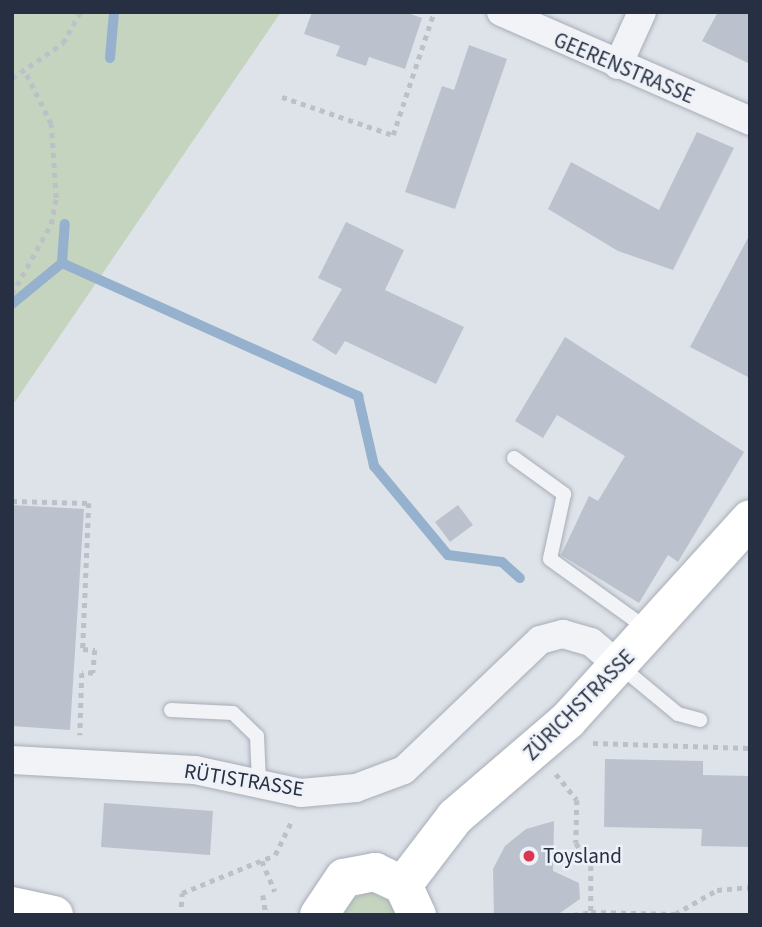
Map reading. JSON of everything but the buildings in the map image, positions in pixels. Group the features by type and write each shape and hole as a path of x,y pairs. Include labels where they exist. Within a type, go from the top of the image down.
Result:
{"street":[{"name":"GEERENSTRASSE","path":"501,12 750,121"},
{"path":"618,65 642,12"},
{"name":"ZÜRICHSTRASSE","path":"410,900 455,817 536,751 620,666 750,519"},
{"name":"RÜTISTRASSE","path":"12,760 195,770 258,781 301,793 356,788 404,770 540,640 563,634 591,642 620,666"},
{"path":"319,915 331,887 359,872 375,872 410,900"},
{"path":"12,906 54,915"}],"lane":[{"path":"514,458 564,494 550,559 651,632"},
{"path":"620,666 678,714 700,720"},
{"path":"171,710 233,713 257,736 258,781"}],"path":[{"path":"12,78 26,74 63,43 80,12"},
{"path":"282,97 393,135 434,12"},
{"path":"12,294 46,235 56,198 51,124 26,74"},
{"path":"12,501 89,503 83,649 94,650 93,673 82,673 79,763"},
{"path":"588,738 594,744 750,748"},
{"path":"547,764 577,800 576,843 591,866 591,912"},
{"path":"181,907 182,893 262,861 283,846 301,793"},
{"path":"262,861 275,891"},
{"path":"573,915 591,912 675,914 717,890 750,887"},
{"path":"263,895 266,914"}],"green space":[{"path":"12,12 281,12 12,406"},
{"path":"370,892 391,902 397,915 341,915 349,899"}],"waterway":[{"path":"110,58 114,12"},
{"path":"12,304 62,263 65,224"},
{"path":"62,263 358,396 374,466 448,555 502,562 520,578"}],"place":[{"name":"Toysland","path":"529,856"}]}
